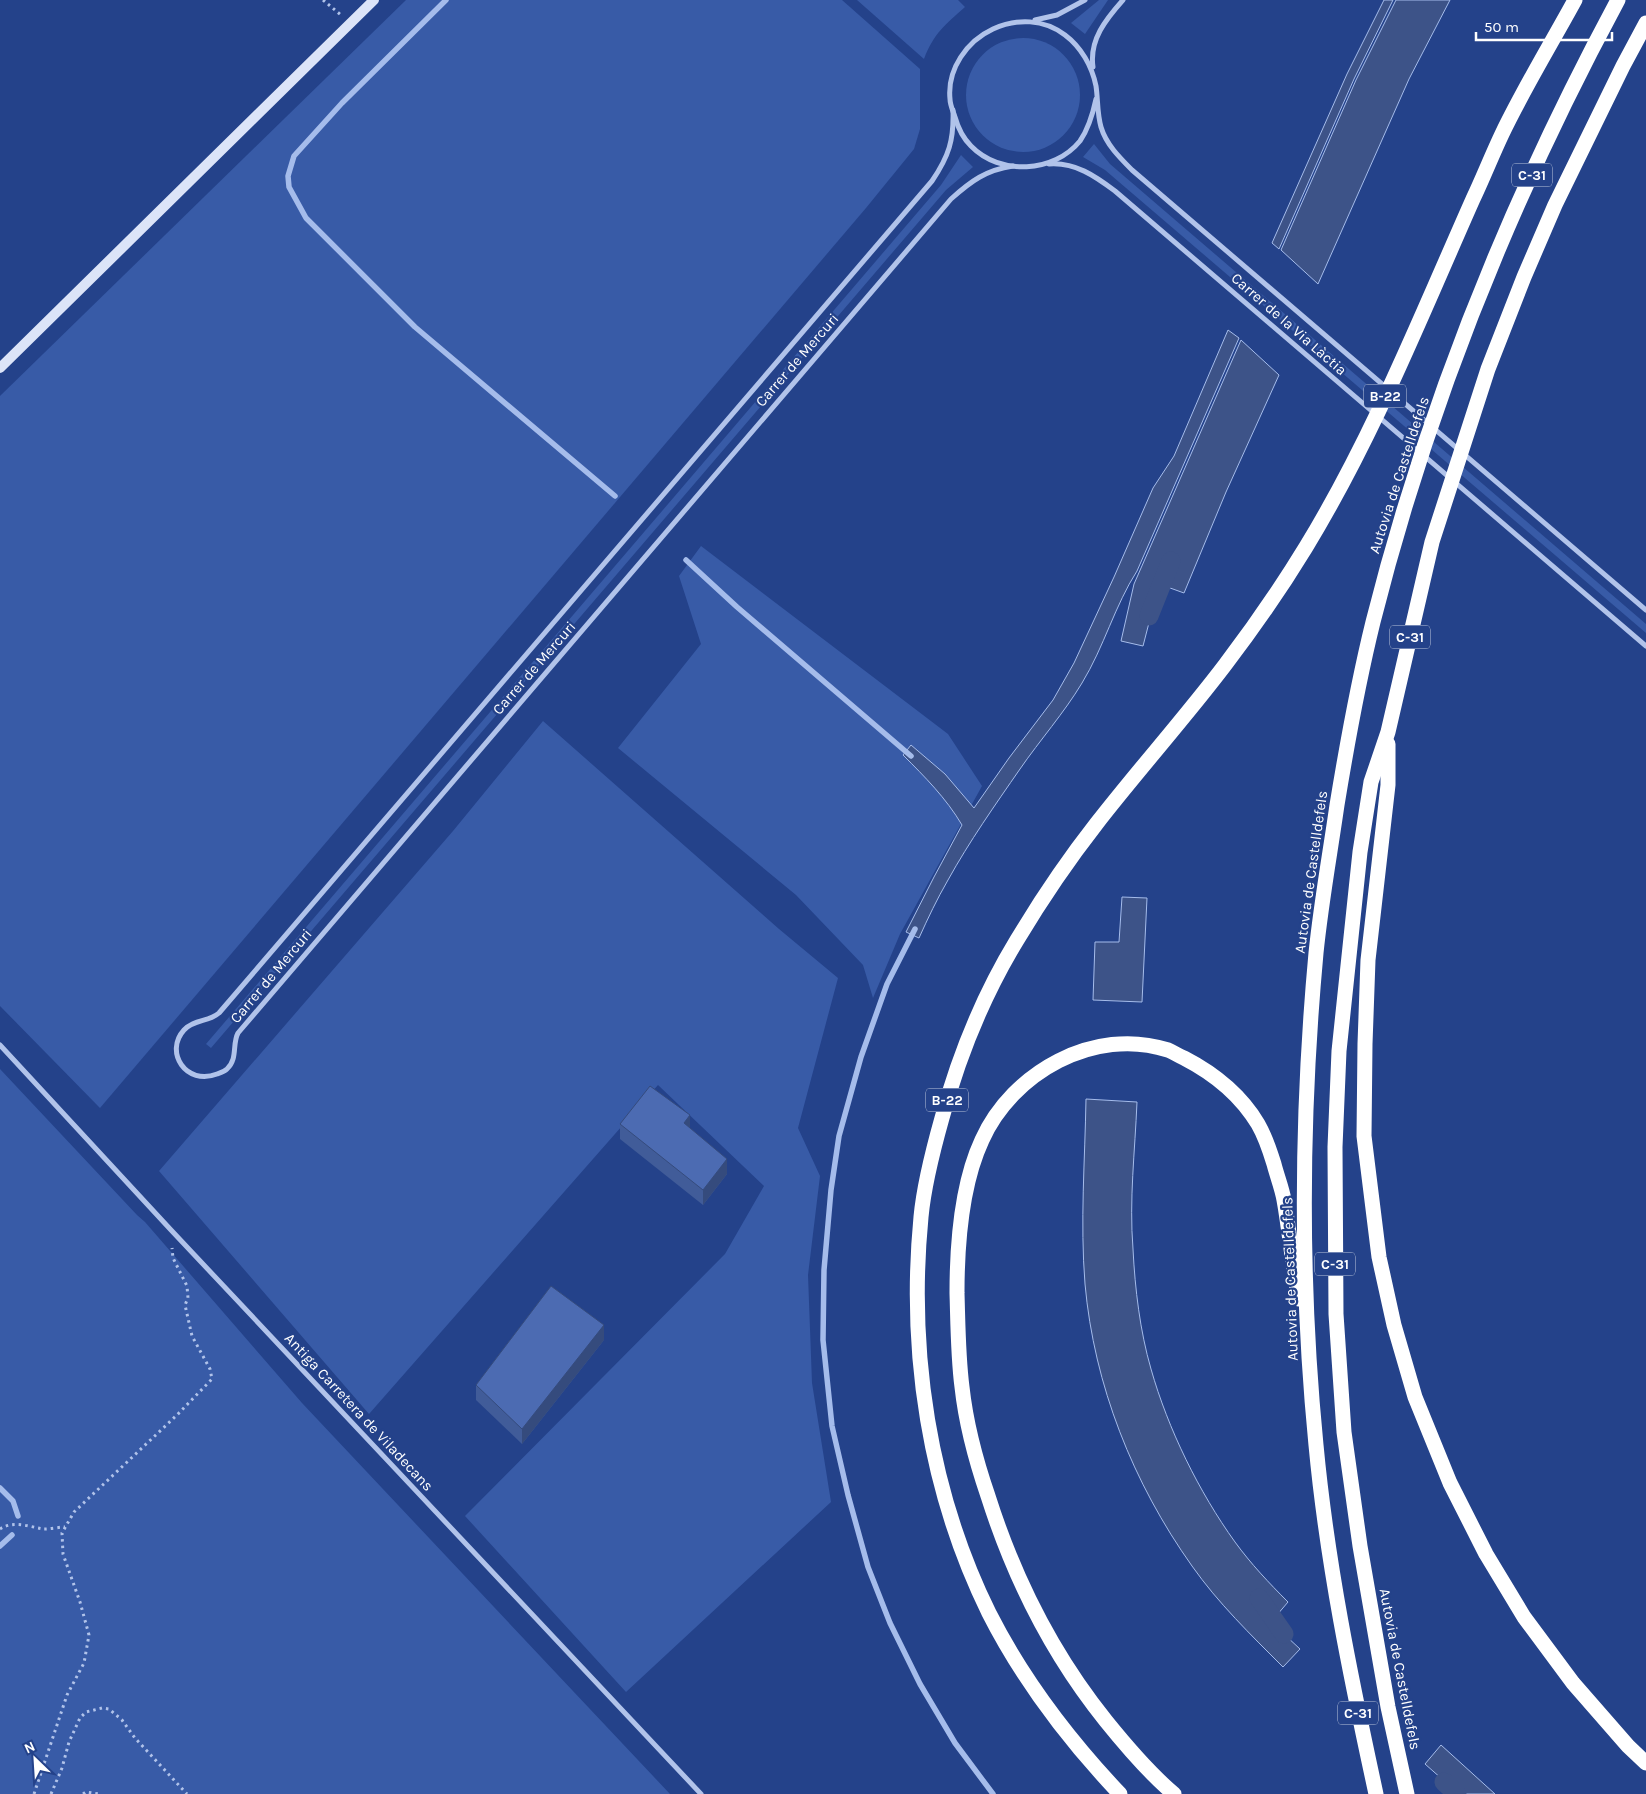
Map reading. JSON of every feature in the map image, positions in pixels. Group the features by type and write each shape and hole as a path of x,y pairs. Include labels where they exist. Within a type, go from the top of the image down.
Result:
{"highway":[{"name":"B-22","path":"1120,1794 1091,1764 1052,1714 1018,1662 990,1614 948,1511 936,1466 918,1348 917,1286 921,1214 932,1151 967,1040 991,986 1017,940 1094,827 1222,668 1261,616 1315,532 1384,397 1502,135 1575,0"},
{"name":"Autovia de Castelldefels","path":"1376,1794 1358,1711 1330,1551 1316,1448 1308,1343 1304,1224 1305,1148 1309,1048 1317,950 1348,743 1373,625 1401,518 1457,354 1495,259 1555,123 1618,0"},
{"name":"Autovia de Castelldefels","path":"1407,1794 1388,1708 1354,1508 1344,1432 1336,1314 1334,1147 1339,1051 1360,852 1371,782 1388,732 1432,542 1488,369 1555,205 1646,23"},
{"path":"1388,732 1388,785 1368,960 1364,1136 1379,1257 1394,1325 1419,1405 1450,1484 1486,1554 1524,1616 1573,1682 1628,1746 1646,1763"},
{"path":"1174,1794 1123,1742 1086,1696 1053,1646 1025,1594 998,1530 976,1459 962,1389 958,1335 957,1272 962,1217 971,1169 982,1140 998,1111 1015,1090 1035,1074 1059,1060 1103,1047 1132,1044 1168,1050 1197,1064 1220,1080 1240,1098 1259,1126 1270,1152 1284,1198 1292,1266 1308,1343"}],"main road":[{"path":"0,368 374,0"}],"street":[{"path":"1084,0 1057,15 1045,19 1000,26 988,31 967,48 955,68 950,98 958,127 972,147 992,160 1013,166 1030,167 1056,160 1079,141 1093,114 1096,99 1092,60 1094,45 1106,20 1123,0"},
{"path":"1027,21 1039,22 1051,27 1063,33 1074,42 1089,64 1094,78"},
{"name":"Carrer de la Via Làctia","path":"1096,99 1102,129 1109,144 1132,170 1646,610"},
{"name":"Carrer de Mercuri","path":"953,110 952,141 944,161 932,181 219,1013 211,1018 195,1022 185,1029 178,1040 177,1046 179,1059 184,1069 199,1077 214,1076 227,1069 234,1056 235,1038 238,1033 951,199 987,172 996,168 1013,166"},
{"name":"Carrer de la Via Làctia","path":"1041,165 1072,165 1099,179 1115,191 1646,646"},
{"name":"Antiga Carretera de Viladecans","path":"0,1045 171,1230 701,1794"}],"path":[{"path":"323,0 351,23"},
{"path":"34,1794 67,1695 84,1663 89,1634 63,1554 62,1534 74,1512 178,1415 212,1379 210,1369 192,1336 186,1305 188,1298 187,1286 173,1258 171,1230"},
{"path":"0,1529 5,1525 23,1525 46,1529 66,1527"},
{"path":"50,1794 80,1718 86,1712 102,1708 108,1709 122,1720 135,1738 187,1794"},
{"path":"83,1794 86,1792 99,1794"}],"shaded area":[{"path":"406,0 842,0 920,69 920,129 914,149 866,208 100,1108 0,1006 0,396"},
{"path":"857,0 958,0 965,7 936,36 924,59"},
{"path":"1099,0 1108,0 1085,34 1071,23"},
{"path":"1384,0 1393,0 1354,79 1279,249 1272,243 1347,74"},
{"path":"1396,0 1450,0 1409,79 1318,284 1281,250 1356,80"},
{"path":"1023,38 1045,43 1063,55 1075,73 1080,95 1075,117 1063,135 1045,147 1023,152 1001,147 983,135 971,117 966,95 971,73 983,55 1001,43"},
{"path":"1094,144 1110,164 1646,624 1646,633 1105,170 1083,157"},
{"path":"961,155 973,167 946,190 211,1048 206,1044 941,185"},
{"path":"1228,330 1239,338 1137,571 1122,598 1090,669 1068,705 1020,769 973,838 944,887 919,938 906,932 962,825 942,797 903,755 911,745 945,774 974,808 1053,700 1074,663 1153,488 1174,456"},
{"path":"1241,340 1279,375 1226,492 1184,593 1159,584 1143,646 1121,641 1134,584"},
{"path":"701,546 948,734 982,786 900,934 873,998 863,965 796,895 618,748 701,644 679,576"},
{"path":"543,721 779,929 838,978 798,1128 820,1176 808,1275 812,1383 831,1502 626,1692 465,1516 725,1254 764,1186 658,1085 369,1414 159,1171 453,831"},
{"path":"1122,897 1147,898 1142,1002 1093,1000 1095,942 1119,942"},
{"path":"0,1069 145,1222 302,1403 670,1794 0,1794"},
{"path":"1086,1099 1137,1102 1132,1231 1137,1295 1147,1355 1166,1414 1197,1481 1222,1523 1241,1550 1288,1602 1271,1622 1300,1649 1283,1667 1213,1593 1171,1534 1135,1467 1107,1396 1097,1359 1085,1284 1083,1214"},
{"path":"1441,1745 1495,1794 1459,1794 1425,1764"}],"building":[{"path":"650,1086 690,1115 684,1123 727,1159 703,1190 620,1124"},
{"path":"551,1286 604,1325 522,1429 476,1385"}],"waterway":[{"path":"446,0 342,103 294,156 288,176 289,187 306,218 415,327 615,496"},
{"path":"686,560 737,607 911,756"},
{"path":"1149,616 1171,561"},
{"path":"915,929 887,984 861,1057 839,1136 831,1190 824,1270 823,1340 832,1426 848,1495 868,1567 890,1623 920,1684 955,1743 993,1794"},
{"path":"0,1488 13,1501 18,1516"},
{"path":"0,1546 12,1535"},
{"path":"1259,1598 1284,1634"},
{"path":"1444,1782 1457,1794"}]}
